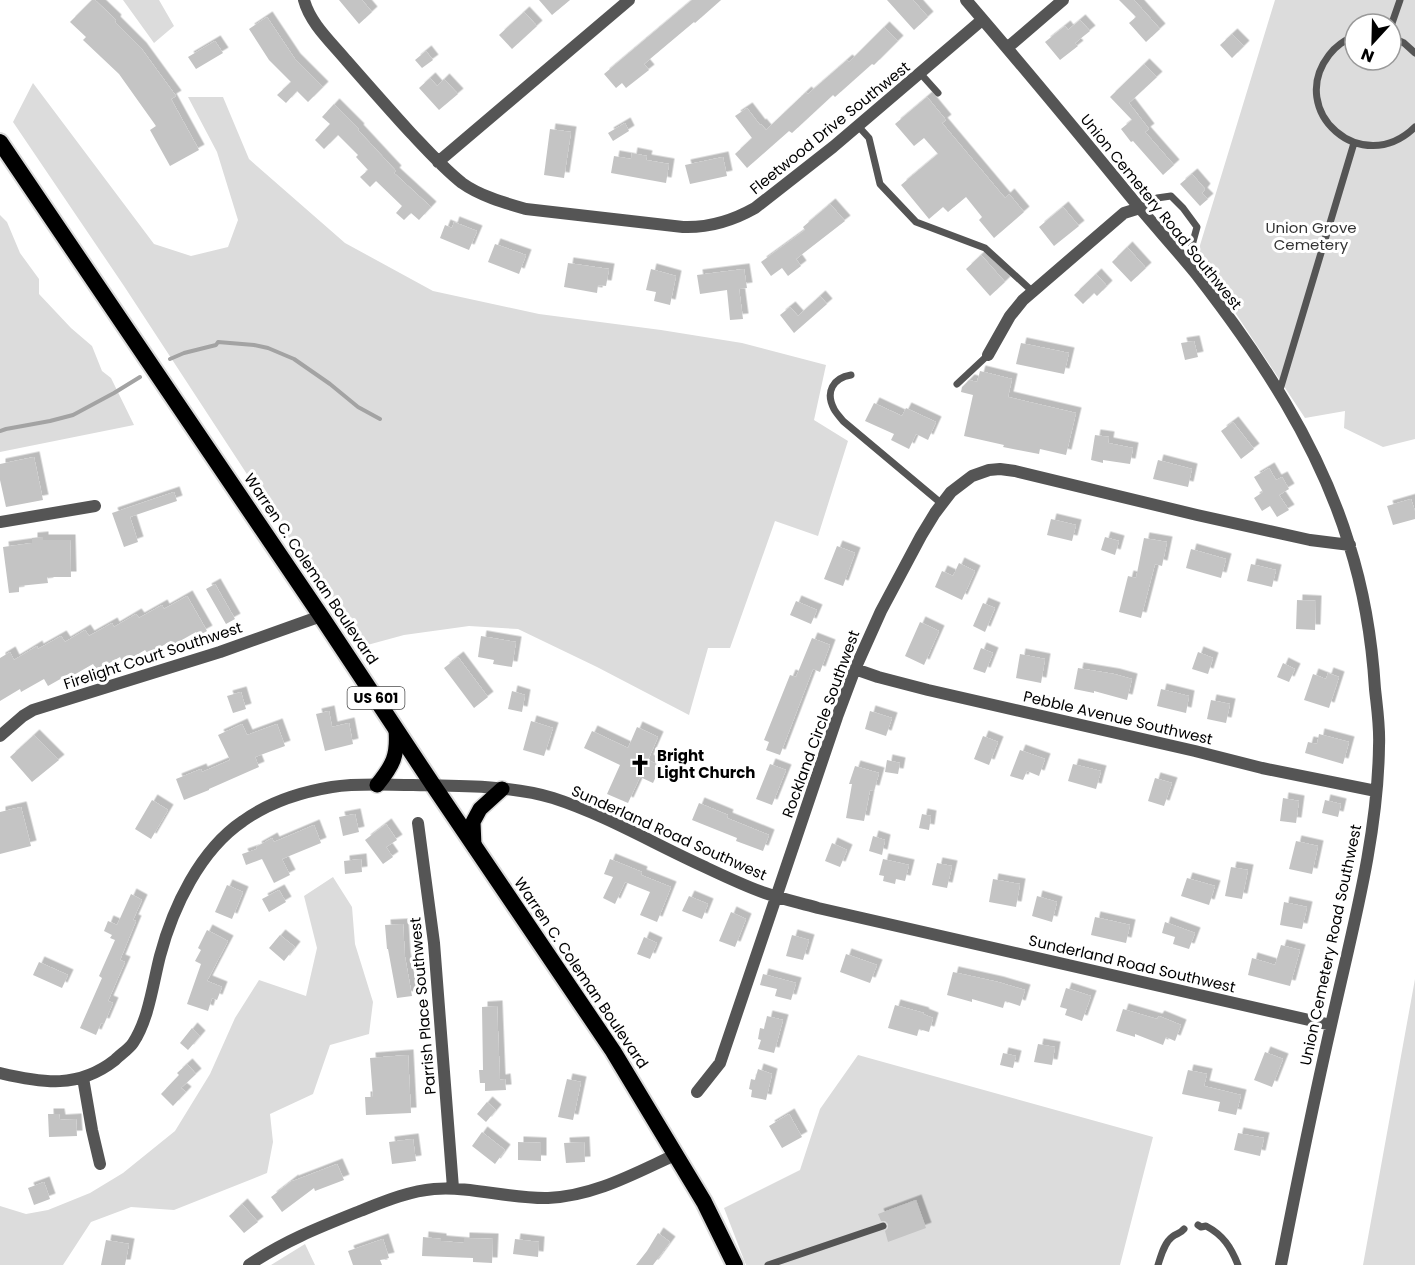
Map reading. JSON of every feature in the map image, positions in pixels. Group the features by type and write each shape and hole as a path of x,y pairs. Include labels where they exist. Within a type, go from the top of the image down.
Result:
{"highway":[{"name":"Warren C. Coleman Boulevard","path":"0,142 613,1051 708,1208 735,1265"}],"main road":[{"path":"377,785 393,763 398,744 396,730"},
{"path":"474,846 473,822 480,809 502,789"}],"street":[{"name":"Fleetwood Drive Southwest","path":"304,0 314,22 371,89 438,162 464,184 505,203 526,208 696,227 723,223 755,208 858,126 982,20"},
{"path":"438,162 629,0"},
{"name":"Union Cemetery Road Southwest","path":"966,0 1185,261 1279,393 1309,446 1333,498 1350,545 1363,597 1374,668 1379,744 1376,791 1356,914 1314,1100 1281,1265"},
{"path":"1007,48 1063,0"},
{"path":"988,355 1010,316 1032,291 1124,213 1140,208"},
{"name":"Rockland Circle Southwest","path":"697,1092 720,1063 855,669 886,602 921,536 951,492 972,476 1000,469 1276,533 1350,545"},
{"path":"0,522 95,506"},
{"name":"Firelight Court Southwest","path":"0,736 33,710 220,652 321,616"},
{"name":"Pebble Avenue Southwest","path":"855,669 928,690 1262,768 1376,791"},
{"name":"Sunderland Road Southwest","path":"0,1073 30,1080 67,1082 83,1078 105,1067 135,1041 144,1020 160,954 173,915 208,854 229,832 256,812 306,792 334,787 377,785 433,785 534,793 603,818 706,867 776,896 830,911 1331,1025"},
{"name":"Parrish Place Southwest","path":"418,822 434,943 453,1188"},
{"path":"83,1078 100,1164"},
{"path":"249,1265 300,1235 391,1199 431,1189 453,1188 546,1198 578,1195 608,1186 677,1154"}],"lane":[{"path":"1343,42 1334,48 1322,64 1317,82 1317,101 1324,119 1337,133 1354,143 1371,146 1389,144 1406,136 1415,127"},
{"path":"1403,43 1415,53"},
{"path":"920,73 938,93"},
{"path":"858,126 869,138 880,184 916,222 985,248 1032,291"},
{"path":"1279,393 1354,143"},
{"path":"1140,208 1158,198 1171,196 1183,208 1197,227 1185,261"},
{"path":"957,384 988,355"},
{"path":"851,375 842,377 832,387 830,394 834,410 942,504"},
{"path":"1199,1228 1206,1226 1218,1232 1228,1244 1238,1265"},
{"path":"768,1265 883,1227"},
{"path":"1158,1265 1168,1241 1173,1236 1184,1232"}],"green space":[{"path":"123,0 159,0 174,26 154,43"},
{"name":"Union Grove Cemetery","path":"1275,0 1415,0 1415,439 1383,447 1344,428 1345,411 1305,418 1197,255"},
{"path":"33,83 154,244 191,256 228,247 238,220 217,152 188,97 223,97 249,159 345,243 433,291 539,314 742,343 826,365 814,420 848,441 818,536 775,521 730,648 708,648 689,715 518,629 469,626 404,635 360,647 124,286 13,122"},
{"path":"0,215 7,222 20,253 39,279 39,294 71,328 92,346 102,371 111,378 134,425 0,452"},
{"path":"333,877 352,907 355,944 373,1002 369,1034 330,1045 313,1094 270,1114 273,1142 267,1173 174,1210 131,1207 91,1222 63,1265 0,1265 0,1206 26,1214 48,1210 90,1193 123,1173 175,1131 210,1074 235,1018 259,980 306,996 317,948 304,896"},
{"path":"1415,979 1415,1265 1363,1265"},
{"path":"858,1055 1153,1137 1120,1265 746,1265 724,1208 800,1170 820,1109"},
{"path":"305,1244 315,1265 271,1265"}],"building":[{"path":"92,0 95,0 116,20 115,22 141,48 176,96 171,99 199,150 170,166 150,130 156,126 119,74 83,40 86,37 70,22"},
{"path":"339,0 362,0 372,12 359,24"},
{"path":"539,0 570,0 552,15"},
{"path":"692,0 721,0 644,64 649,70 626,88 622,83 616,88 604,74"},
{"path":"887,0 913,0 928,17 914,30"},
{"path":"1119,0 1134,0 1160,29 1146,42 1129,23 1136,17"},
{"path":"524,12 537,26 512,49 499,35"},
{"path":"267,17 295,59 323,87 308,102 297,91 286,103 277,95 291,82 269,60 249,29"},
{"path":"1080,20 1090,31 1075,43 1078,46 1060,60 1045,42 1065,26 1068,30"},
{"path":"884,27 898,41 874,65 872,64 835,97 833,95 792,133 789,131 747,168 735,154 752,138 735,116 747,108 766,130 806,92 808,94 847,60 849,62"},
{"path":"1232,34 1244,46 1232,58 1220,45"},
{"path":"215,41 223,53 196,69 188,57"},
{"path":"426,51 433,60 422,68 415,60"},
{"path":"1144,64 1157,77 1129,103 1149,129 1145,132 1174,165 1163,175 1121,129 1132,120 1110,97"},
{"path":"430,78 437,86 444,79 458,94 439,110 419,88"},
{"path":"927,97 946,120 942,123 1005,198 1009,194 1024,212 994,238 979,220 982,217 966,197 948,212 943,207 929,219 901,185 938,154 924,138 914,146 895,124"},
{"path":"334,104 396,171 394,173 431,207 419,220 411,213 404,220 396,213 402,206 376,181 370,187 360,177 368,170 356,157 358,155 338,135 324,149 315,140 330,124 322,117"},
{"path":"625,123 629,131 613,141 608,133"},
{"path":"550,129 571,132 564,178 544,175"},
{"path":"632,153 647,156 646,160 669,164 666,183 611,173 614,156 631,159"},
{"path":"723,157 727,176 690,184 685,165"},
{"path":"1192,174 1205,189 1202,193 1208,199 1200,206 1180,184"},
{"path":"830,204 845,221 796,259 801,266 788,276 782,268 771,276 761,262 805,230 803,227"},
{"path":"1063,207 1079,226 1054,246 1039,227"},
{"path":"454,222 477,231 469,250 440,238 445,225 452,228"},
{"path":"495,244 526,255 519,274 488,262"},
{"path":"1127,247 1146,268 1131,282 1112,262"},
{"path":"981,255 1005,282 990,296 966,269"},
{"path":"568,263 609,269 606,286 598,285 597,293 564,287"},
{"path":"651,269 676,276 670,305 654,301 656,292 646,290"},
{"path":"744,269 747,288 739,289 743,319 730,320 727,290 700,294 697,275"},
{"path":"1096,274 1107,286 1097,296 1094,293 1083,304 1074,295"},
{"path":"820,296 827,304 794,333 780,315 790,307 798,316"},
{"path":"1194,341 1198,357 1185,360 1181,343"},
{"path":"1021,343 1069,353 1064,374 1016,364"},
{"path":"980,371 1012,379 1008,397 1076,413 1066,455 1040,449 1039,454 964,436 973,395 961,392 962,387 969,380 977,382"},
{"path":"874,403 902,416 906,408 936,422 928,440 916,434 909,449 891,440 894,434 865,421"},
{"path":"1233,422 1254,449 1241,459 1221,431"},
{"path":"1095,435 1109,437 1108,443 1133,448 1130,464 1091,460"},
{"path":"34,457 43,500 6,507 0,480 0,464"},
{"path":"1158,460 1192,469 1188,487 1153,479"},
{"path":"1269,468 1276,480 1282,477 1289,489 1279,495 1289,510 1277,517 1270,506 1262,511 1254,498 1263,492 1254,477"},
{"path":"174,492 177,501 130,517 138,542 124,547 112,513"},
{"path":"1411,499 1415,519 1393,525 1387,506"},
{"path":"1051,519 1076,525 1072,541 1047,535"},
{"path":"43,537 43,540 70,540 71,577 47,577 48,583 19,586 19,592 9,593 3,547 32,543 32,538"},
{"path":"1105,537 1119,541 1115,555 1101,550"},
{"path":"1144,538 1167,542 1162,566 1155,564 1141,618 1119,612 1128,576 1136,578"},
{"path":"837,546 855,553 843,586 824,579"},
{"path":"1191,549 1226,559 1221,578 1186,568"},
{"path":"959,563 975,571 962,600 935,587 942,571 953,576"},
{"path":"1251,564 1276,570 1272,587 1247,581"},
{"path":"215,584 235,619 226,624 206,589"},
{"path":"187,596 207,631 198,636 196,632 173,645 171,641 148,654 145,650 123,663 120,657 97,670 93,664 48,686 44,679 0,701 0,658 10,652 14,660 37,646 38,649 61,636 65,642 85,630 89,636 112,623 114,627 136,614 139,618 162,605 164,609"},
{"path":"1297,600 1316,601 1315,630 1296,629"},
{"path":"796,601 817,610 811,624 790,615"},
{"path":"983,603 995,608 985,632 973,626"},
{"path":"920,622 939,631 924,665 905,656"},
{"path":"481,636 516,642 512,667 493,664 494,660 478,657"},
{"path":"812,638 830,645 820,672 813,669 780,755 766,750 769,742 764,740 790,675 796,677"},
{"path":"981,648 993,653 985,673 973,669"},
{"path":"1198,652 1213,658 1208,674 1192,669"},
{"path":"1020,654 1045,659 1041,683 1016,678"},
{"path":"458,657 488,697 474,708 444,668"},
{"path":"1283,663 1295,669 1289,682 1277,677"},
{"path":"1078,668 1132,679 1127,700 1094,691 1094,693 1074,689"},
{"path":"1328,673 1339,677 1329,708 1304,700 1313,674 1326,679"},
{"path":"1161,689 1189,696 1186,713 1157,706"},
{"path":"512,691 525,695 522,712 508,709"},
{"path":"241,692 246,709 233,713 227,696"},
{"path":"1211,700 1230,704 1226,723 1207,719"},
{"path":"329,711 332,727 349,723 353,744 325,751 316,714"},
{"path":"870,711 892,718 886,736 865,729"},
{"path":"531,721 553,728 544,756 523,750"},
{"path":"242,724 247,735 277,724 285,746 255,757 259,767 184,800 176,779 201,769 202,772 230,760 218,735"},
{"name":"Bright Light Church","path":"637,727 658,737 648,760 661,766 653,783 640,777 628,803 607,794 620,765 584,748 592,731 628,748"},
{"path":"1319,734 1349,742 1343,764 1305,753 1308,742 1317,744"},
{"path":"34,735 59,760 32,782 10,757"},
{"path":"983,736 998,742 989,765 974,759"},
{"path":"1020,750 1045,759 1039,776 1027,771 1023,780 1010,776"},
{"path":"887,760 900,763 898,774 885,772"},
{"path":"770,764 786,770 772,805 756,799"},
{"path":"1073,764 1101,771 1096,789 1068,781"},
{"path":"855,766 879,773 874,791 870,790 864,821 846,818 852,784 849,784"},
{"path":"1155,778 1172,783 1164,806 1148,801"},
{"path":"1283,798 1299,801 1296,823 1280,821"},
{"path":"152,800 168,810 151,839 135,829"},
{"path":"1325,800 1341,804 1338,817 1322,813"},
{"path":"699,803 728,815 727,818 769,835 763,851 692,820"},
{"path":"21,807 31,846 0,854 0,812"},
{"path":"355,814 359,832 343,836 339,817"},
{"path":"922,814 931,816 929,830 919,828"},
{"path":"386,824 397,840 386,847 393,857 383,864 365,840"},
{"path":"314,825 321,843 282,859 290,875 274,883 262,859 246,865 242,854 257,849 256,847 272,838 274,842"},
{"path":"873,836 885,840 882,855 869,851"},
{"path":"1296,841 1318,846 1312,874 1289,869"},
{"path":"832,843 847,850 840,867 825,861"},
{"path":"361,859 362,872 345,874 344,861"},
{"path":"610,859 671,887 657,922 640,915 650,892 625,882 615,904 603,898 613,877 604,874"},
{"path":"883,859 909,865 905,881 896,879 895,884 883,881 884,876 879,875"},
{"path":"937,863 952,866 947,888 932,885"},
{"path":"1231,867 1248,870 1242,899 1225,896"},
{"path":"1187,878 1215,886 1209,905 1181,896"},
{"path":"993,879 1020,884 1016,907 989,902"},
{"path":"227,885 243,892 232,919 215,912"},
{"path":"279,890 286,902 269,912 262,899"},
{"path":"131,894 142,900 120,960 125,962 108,1001 113,1003 104,1024 101,1023 96,1035 80,1028 102,978 99,976 115,940 110,938 112,935 104,931 108,921 117,925"},
{"path":"689,896 708,904 702,919 682,911"},
{"path":"1037,896 1057,902 1052,922 1032,916"},
{"path":"1284,902 1307,907 1302,929 1280,925"},
{"path":"731,912 746,919 735,947 719,941"},
{"path":"1095,917 1130,925 1126,943 1091,935"},
{"path":"1165,922 1195,933 1189,949 1173,944 1175,937 1162,933"},
{"path":"403,924 405,957 412,996 397,998 387,949 385,925"},
{"path":"207,930 228,941 207,981 222,987 217,1000 212,998 208,1011 187,1004 201,964 195,961 201,950 198,948"},
{"path":"280,935 295,947 284,961 269,948"},
{"path":"792,935 809,940 803,960 786,956"},
{"path":"644,937 657,943 650,959 637,954"},
{"path":"1281,945 1300,950 1290,986 1248,975 1252,958 1275,965"},
{"path":"846,954 877,965 870,983 840,972"},
{"path":"39,962 68,975 62,988 33,975"},
{"path":"953,972 1025,990 1020,1006 1005,1001 1003,1008 947,995"},
{"path":"763,974 796,983 791,1000 775,996 777,989 760,985"},
{"path":"1066,988 1091,996 1082,1021 1065,1015 1067,1009 1060,1007"},
{"path":"895,1005 924,1013 933,1018 929,1032 919,1029 917,1036 888,1028"},
{"path":"497,1006 500,1080 505,1079 506,1090 485,1091 485,1083 480,1083 479,1070 483,1070 482,1007"},
{"path":"1123,1009 1157,1019 1159,1016 1181,1025 1175,1041 1166,1037 1163,1045 1135,1034 1135,1037 1116,1031"},
{"path":"767,1016 783,1020 774,1053 758,1049 761,1040 758,1039 760,1028 764,1029"},
{"path":"192,1028 200,1036 188,1050 180,1043"},
{"path":"1038,1044 1055,1047 1052,1065 1034,1062"},
{"path":"1265,1052 1283,1059 1272,1087 1254,1080"},
{"path":"1003,1053 1016,1056 1013,1068 1000,1065"},
{"path":"408,1055 411,1113 366,1115 365,1097 373,1097 370,1058"},
{"path":"187,1064 196,1074 181,1088 186,1092 173,1106 161,1094"},
{"path":"758,1069 772,1074 766,1100 751,1097 752,1090 749,1089 751,1079 755,1080"},
{"path":"1188,1070 1207,1074 1204,1086 1241,1095 1236,1115 1218,1111 1220,1102 1182,1094"},
{"path":"567,1079 581,1082 573,1120 558,1117"},
{"path":"487,1102 496,1110 486,1122 477,1114"},
{"path":"48,1114 59,1114 60,1120 76,1119 77,1136 49,1137"},
{"path":"789,1114 802,1137 782,1148 769,1126"},
{"path":"482,1132 505,1150 495,1164 472,1146"},
{"path":"1238,1133 1264,1138 1260,1156 1234,1150"},
{"path":"413,1139 416,1161 392,1164 389,1142"},
{"path":"518,1142 541,1143 541,1161 518,1160"},
{"path":"584,1142 585,1162 566,1163 564,1143"},
{"path":"337,1164 344,1180 315,1191 314,1188 282,1212 271,1197 293,1180"},
{"path":"44,1182 50,1199 34,1205 28,1188"},
{"path":"916,1200 926,1228 888,1242 885,1231 888,1224 881,1221 878,1214"},
{"path":"242,1204 258,1222 244,1233 229,1216"},
{"path":"658,1233 670,1242 653,1265 636,1265 647,1251"},
{"path":"423,1237 464,1243 464,1238 493,1239 492,1263 473,1262 473,1258 422,1256"},
{"path":"383,1239 389,1258 380,1260 382,1265 353,1265 348,1251"},
{"path":"515,1239 539,1242 538,1257 513,1254"},
{"path":"106,1240 129,1244 125,1265 101,1265"}],"waterway":[{"path":"170,359 216,345 218,342 268,348 294,359 358,407 380,419"},
{"path":"0,431 73,415 140,377"}],"place":[{"name":"Bright Light Church","path":"640,765"}]}
